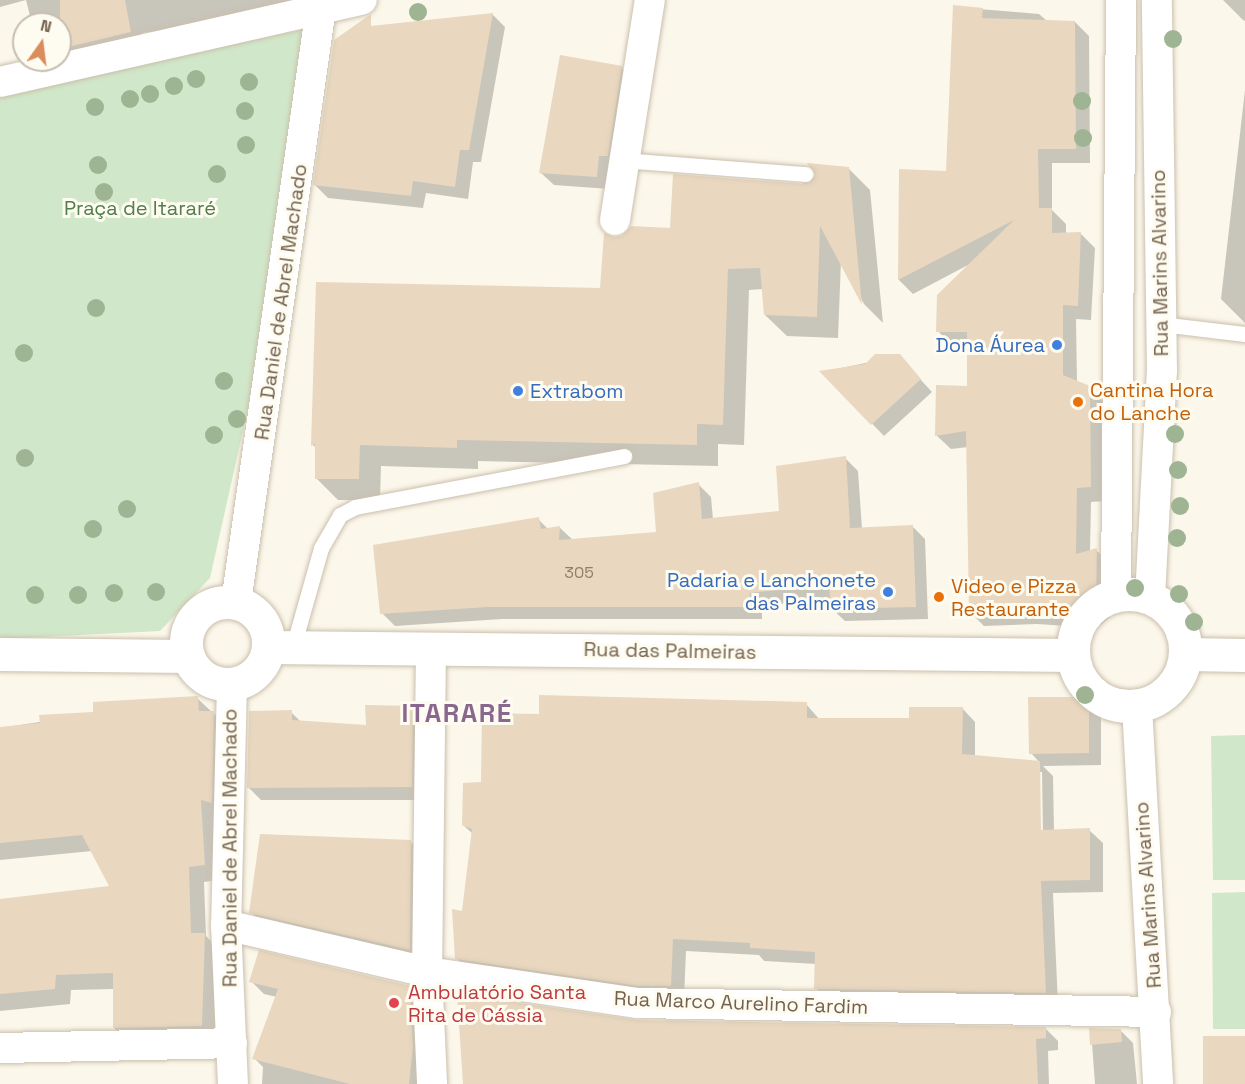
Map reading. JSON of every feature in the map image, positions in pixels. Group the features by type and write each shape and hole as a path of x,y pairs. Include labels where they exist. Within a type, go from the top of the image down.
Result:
{"street":[{"path":"0,82 320,5 362,0"},
{"path":"615,220 650,0"},
{"path":"1116,0 1157,3"},
{"name":"Rua Marins Alvarino","path":"1116,0 1116,595"},
{"name":"Rua Marins Alvarino","path":"1150,598 1161,324 1157,3"},
{"name":"Rua Daniel de Abrel Machado","path":"236,603 304,143 320,5"},
{"path":"1116,595 1150,598 1167,608 1179,623 1186,654 1178,679 1171,689 1137,706 1111,703 1089,690 1078,673 1073,655 1075,635 1083,617 1097,604 1116,595"},
{"path":"236,603 258,616 267,633 281,647 257,672 232,684 205,677 188,656 186,640 194,619 212,604 236,603"},
{"name":"Rua das Palmeiras","path":"281,647 1073,655"},
{"path":"431,649 427,972 432,1084"},
{"path":"0,654 188,656"},
{"path":"1186,654 1245,655"},
{"name":"Rua Daniel de Abrel Machado","path":"232,684 226,925 233,1084"},
{"name":"Rua Marins Alvarino","path":"1137,706 1156,1012 1158,1084"},
{"name":"Rua Marco Aurelino Fardim","path":"226,925 427,972 637,1003 1156,1012"},
{"path":"0,1048 232,1043"}],"lane":[{"path":"623,160 805,174"},
{"path":"1161,324 1245,334"},
{"path":"281,647 321,548 340,515 354,507 624,456"}],"green space":[{"name":"Praça de Itararé","path":"306,29 266,328 210,578 160,631 0,639 0,94"},
{"path":"1245,735 1245,880 1213,880 1211,736"},
{"path":"1245,892 1245,1029 1213,1029 1212,893"}],"building":[{"path":"60,0 125,0 131,32 72,46 72,12 60,12"},
{"path":"953,5 983,8 982,18 1075,21 1076,149 1038,149 1039,208 1052,208 1052,233 1081,232 1078,306 1063,305 1063,375 1090,386 1091,487 1077,488 1076,554 1097,548 1096,602 1082,615 1022,610 969,613 966,431 935,436 936,385 967,386 967,332 936,332 937,295 1014,220 898,280 899,169 946,171"},
{"path":"493,13 469,150 460,150 455,187 413,181 411,196 313,185 334,40 371,14 371,26"},
{"path":"560,55 622,66 608,156 599,156 597,177 539,173"},
{"name":"Extrabom","path":"807,163 849,167 862,305 820,226 817,317 764,315 760,268 728,269 723,425 697,424 697,445 457,440 457,448 360,445 359,479 315,479 315,444 311,446 316,282 600,288 604,233 613,237 622,236 631,226 670,228 673,174 805,184 815,175"},
{"path":"875,354 900,354 921,379 871,425 819,371 865,364"},
{"path":"846,456 850,528 913,525 916,607 831,609 829,585 750,593 749,607 488,607 380,614 373,545 539,517 541,529 560,526 559,540 656,532 653,493 699,482 702,519 779,511 776,466"},
{"path":"539,695 807,702 807,718 909,718 909,707 963,707 962,754 1040,761 1041,830 1090,828 1090,880 1041,881 1046,993 814,989 815,952 750,948 750,943 673,939 671,986 638,986 455,959 452,909 462,911 472,829 462,825 463,783 481,782 482,713 539,714"},
{"path":"198,696 199,711 214,711 212,803 201,800 205,865 189,867 191,933 205,933 202,1026 113,1028 113,973 56,975 55,989 0,994 0,899 109,886 82,835 0,843 0,727 40,723 39,715 93,712 93,702"},
{"path":"1028,697 1089,697 1089,753 1029,754"},
{"path":"365,705 413,706 412,787 247,788 249,711 292,710 292,720 366,725"},
{"path":"260,834 411,840 410,950 249,913"},
{"path":"259,950 410,986 413,1047 409,1084 350,1084 252,1059 278,989 249,982"},
{"path":"457,994 637,1020 1046,1027 1046,1038 1036,1039 1038,1084 463,1084"},
{"path":"1089,1028 1121,1029 1122,1042 1090,1045"},
{"path":"1203,1036 1245,1036 1245,1084 1203,1084"}],"place":[{"name":"Dona Áurea","path":"1057,345"},
{"name":"Extrabom","path":"518,391"},
{"name":"Cantina Hora do Lanche","path":"1078,402"},
{"name":"Padaria e Lanchonete das Palmeiras","path":"888,592"},
{"name":"Video e Pizza Restaurante","path":"939,597"},
{"name":"Ambulatório Santa Rita de Cássia","path":"394,1003"}],"district":[{"name":"ITARARÉ","path":"457,714"}]}
